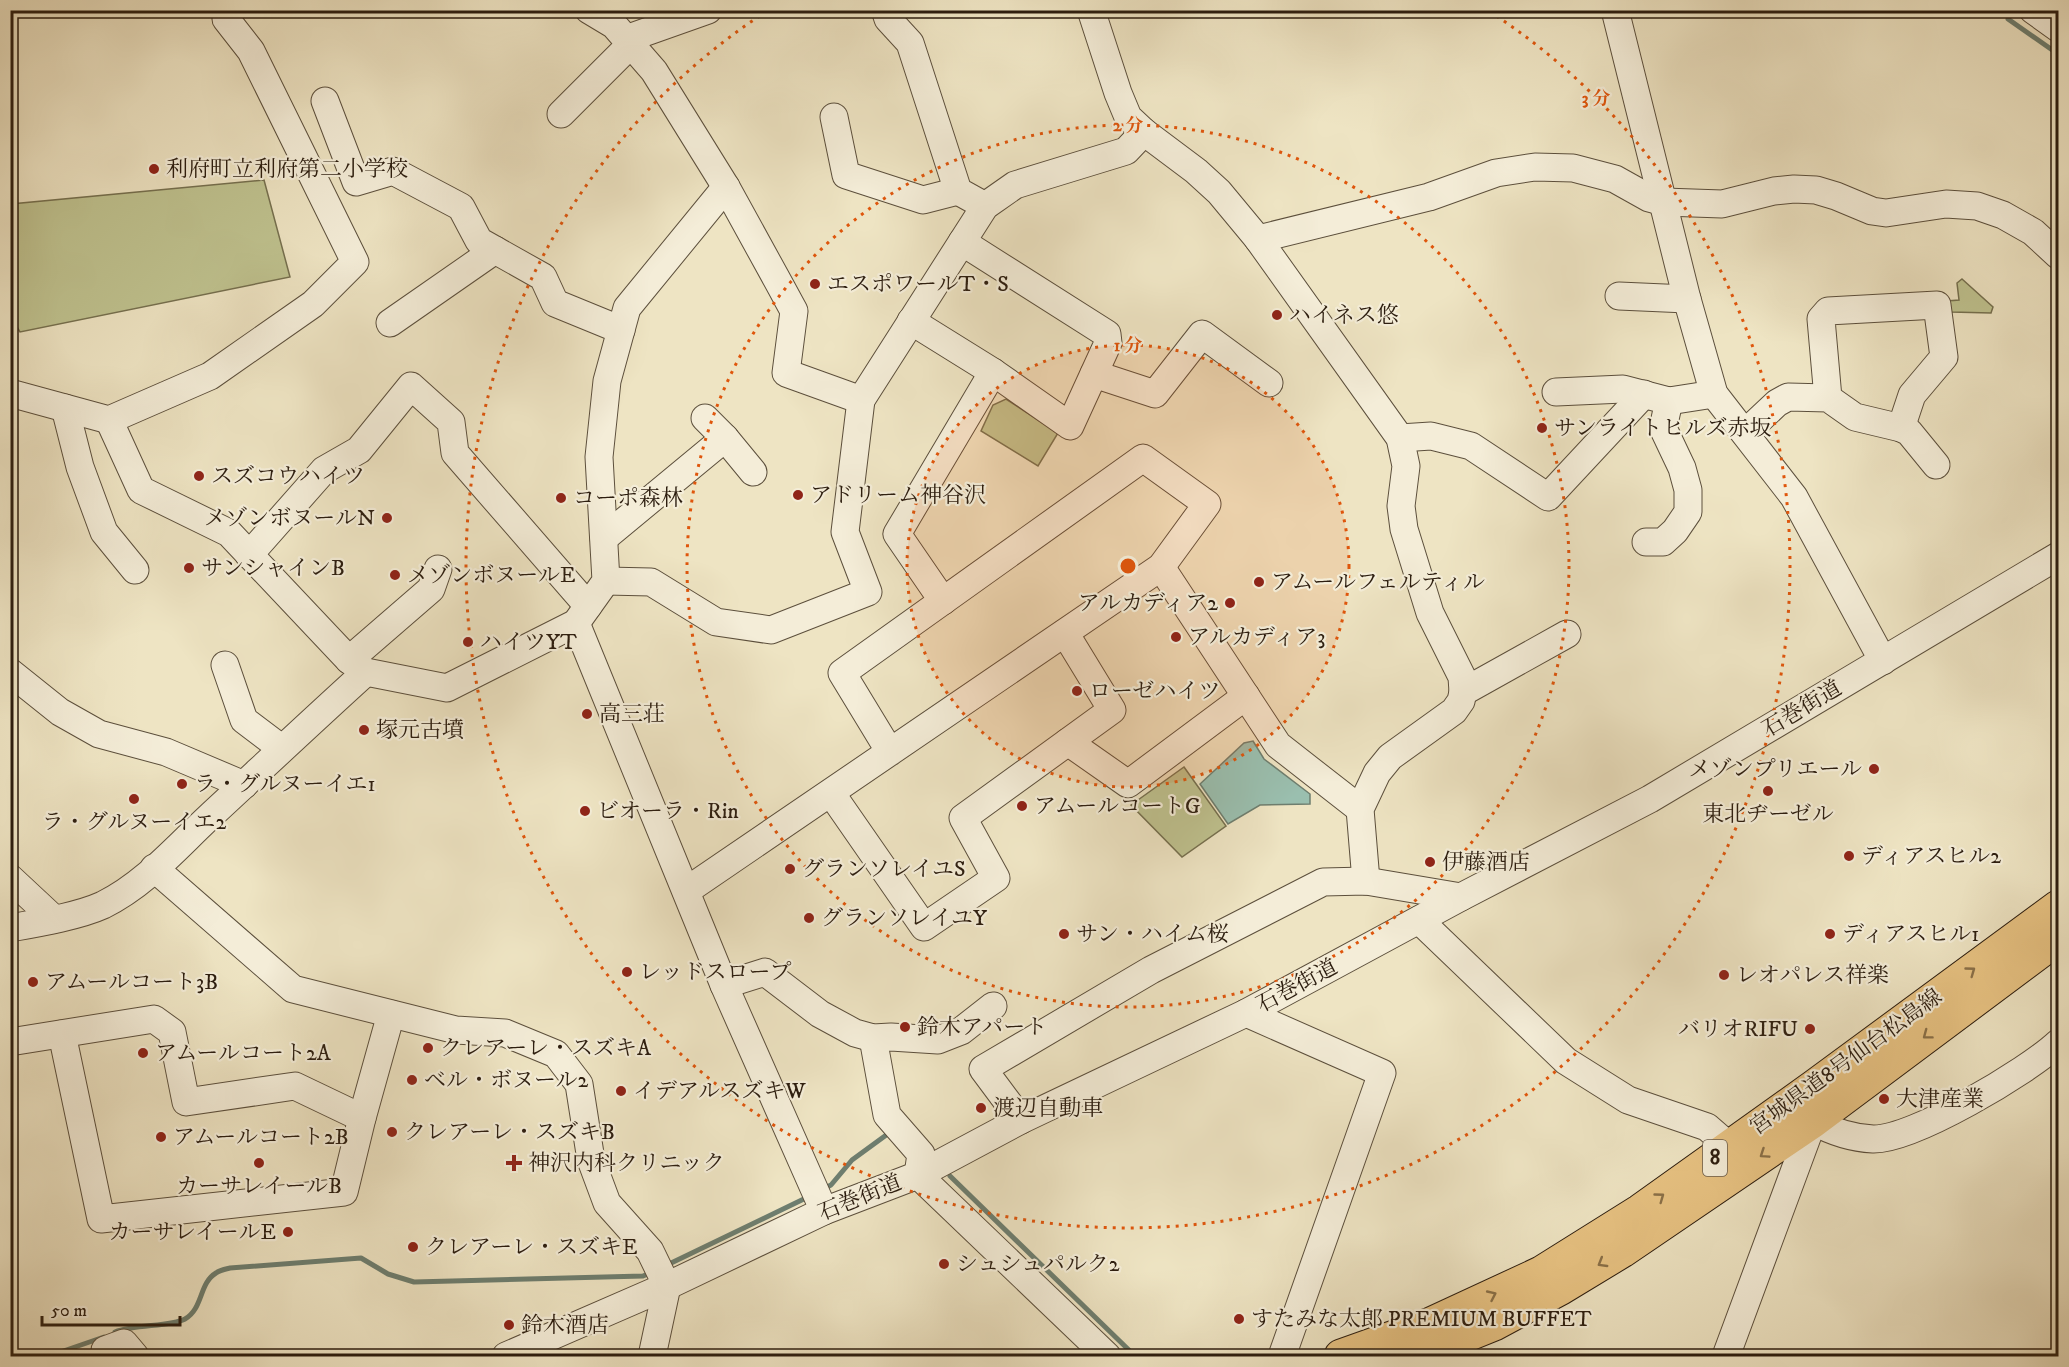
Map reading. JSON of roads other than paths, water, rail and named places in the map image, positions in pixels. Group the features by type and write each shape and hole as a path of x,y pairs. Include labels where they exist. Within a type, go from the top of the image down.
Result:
{"main road":[{"name":"宮城県道8号仙台松島線","path":"1341,1356 1431,1324 1541,1273 1640,1211 2058,907"},
{"name":"宮城県道8号仙台松島線","path":"1415,1356 1494,1324 1571,1282 1674,1217 1812,1121 2058,938"}],"street":[{"path":"10,393 109,420 210,376 314,304 355,262 251,51 226,19 227,10"},
{"path":"589,10 614,25 654,72 726,187 794,311 786,373 861,400"},
{"path":"561,114 628,42 708,10"},
{"path":"885,10 888,19 910,43 958,191 985,206"},
{"path":"1091,10 1128,117 1219,192 1258,239 1400,438 1406,466 1401,506 1404,529 1430,613 1462,677 1463,692 1461,701 1454,711 1390,757 1377,773 1359,809 1366,881"},
{"path":"1615,10 1687,299 1714,394 1794,497 1882,662"},
{"path":"2033,10 2058,28"},
{"path":"325,101 356,182 393,171 460,207 479,242 543,277 555,303 621,330"},
{"path":"834,117 846,175 923,200 958,191"},
{"path":"606,581 651,582 716,622 771,630 868,592 845,532 861,400 985,206 1015,185 1126,151 1144,132"},
{"path":"1258,239 1429,197 1496,173 1535,167 1573,168 1616,179 1649,198 1664,202 1722,204 1774,191 1794,189 1816,190 1872,211 1886,213 1946,204 1977,206 2003,215 2033,232 2058,255"},
{"path":"109,420 141,490 229,533 357,666 447,688 582,615 606,581 599,458 607,381 627,308 726,187"},
{"path":"911,321 993,372 1070,426 1108,343 1107,334 962,242"},
{"path":"390,323 495,250"},
{"path":"1619,296 1687,299"},
{"path":"1828,398 1821,319 1828,311 1937,305 1944,357 1912,395 1901,428"},
{"path":"1094,374 1155,394 1202,334 1269,383"},
{"path":"943,601 897,534 993,372"},
{"path":"249,555 324,470 359,450 411,386 451,422 454,453 582,615 724,985 819,1199"},
{"path":"1556,392 1623,389 1656,398 1714,394"},
{"path":"1744,433 1777,403 1788,397 1828,398 1855,417 1909,432 1936,465"},
{"path":"1400,438 1431,436 1471,446 1548,496 1656,398"},
{"path":"1646,542 1663,542 1675,531 1688,512 1688,490 1682,468 1663,429 1656,398"},
{"path":"65,408 80,467 104,532 135,570"},
{"path":"705,418 753,472"},
{"path":"604,538 725,438"},
{"path":"686,891 831,793 1161,567 1207,504 1143,458 842,673 890,752"},
{"name":"石巻街道","path":"506,1356 661,1274 819,1199 918,1175 1021,1120 1246,1014 1461,897 1650,799 2058,556"},
{"path":"1161,567 1278,745 1359,809"},
{"path":"10,928 54,919 102,905 128,890 282,748 431,589 438,569"},
{"path":"831,793 924,927 996,878 963,818 1112,710 1065,633"},
{"path":"1463,692 1567,634"},
{"path":"225,665 244,720 282,748"},
{"path":"10,672 60,712 99,734 166,752 244,785"},
{"path":"1068,742 1128,784 1246,696"},
{"path":"154,868 292,989 456,1030 505,1033 556,1054 579,1084 591,1160 607,1203 650,1251 661,1274 652,1356"},
{"path":"10,878 54,919"},
{"path":"1021,1120 983,1069 1150,970 1323,882 1366,881 1461,897"},
{"path":"1419,920 1566,1061 1628,1100 1707,1127 1730,1147"},
{"path":"724,985 765,972 820,1014 855,1033 873,1038 938,1040 961,1031 993,1006"},
{"path":"62,1034 101,1219 344,1192 391,1014"},
{"path":"1246,1014 1382,1073 1282,1356"},
{"path":"10,1042 154,1019 172,1032 186,1102 295,1086 362,1118"},
{"path":"873,1038 887,1115 921,1154 918,1175 1107,1356"},
{"path":"1726,1356 1812,1121 1833,1132 1875,1139 1903,1134 1995,1087 2058,1043"},
{"path":"105,1356 105,1350 124,1342 135,1356"}],"waterway":[{"path":"2010,13 2008,19 2058,54"},
{"path":"823,1189 831,1185 852,1160 889,1133 891,1134"},
{"path":"950,1176 1135,1356"},
{"path":"667,1265 810,1196"},
{"path":"115,1332 179,1322 185,1319 195,1309 211,1277 219,1271 230,1268 361,1258 388,1274 414,1282 643,1276 653,1272"},
{"path":"49,1356 104,1337"}],"place":[{"name":"利府町立利府第二小学校","path":"154,169"},
{"name":"エスポワールT・S","path":"815,284"},
{"name":"ハイネス悠","path":"1277,315"},
{"name":"サンライトヒルズ赤坂","path":"1542,428"},
{"name":"スズコウハイツ","path":"199,476"},
{"name":"アドリーム神谷沢","path":"798,495"},
{"name":"コーポ森林","path":"561,498"},
{"name":"メゾンボヌールN","path":"387,518"},
{"name":"サンシャインB","path":"189,568"},
{"name":"メゾンボヌールE","path":"395,575"},
{"name":"アムールフェルティル","path":"1259,582"},
{"name":"アルカディア2","path":"1230,603"},
{"name":"アルカディア3","path":"1176,637"},
{"name":"ハイツYT","path":"468,642"},
{"name":"ローゼハイツ","path":"1077,691"},
{"name":"高三荘","path":"587,714"},
{"name":"塚元古墳","path":"364,730"},
{"name":"メゾンプリエール","path":"1874,769"},
{"name":"ラ・グルヌーイエ1","path":"182,784"},
{"name":"東北ヂーゼル","path":"1768,791"},
{"name":"ラ・グルヌーイエ2","path":"134,799"},
{"name":"アムールコートG","path":"1022,806"},
{"name":"ビオーラ・Rin","path":"585,811"},
{"name":"ディアスヒル2","path":"1849,856"},
{"name":"伊藤酒店","path":"1430,862"},
{"name":"グランソレイユS","path":"790,869"},
{"name":"グランソレイユY","path":"809,918"},
{"name":"サン・ハイム桜","path":"1064,934"},
{"name":"ディアスヒル1","path":"1830,934"},
{"name":"レッドスロープ","path":"627,972"},
{"name":"レオパレス祥楽","path":"1724,975"},
{"name":"アムールコート3B","path":"33,982"},
{"name":"鈴木アパート","path":"905,1027"},
{"name":"バリオRIFU","path":"1810,1029"},
{"name":"クレアーレ・スズキA","path":"428,1048"},
{"name":"アムールコート2A","path":"143,1053"},
{"name":"ベル・ボヌール2","path":"412,1080"},
{"name":"イデアルスズキW","path":"621,1091"},
{"name":"大津産業","path":"1884,1099"},
{"name":"渡辺自動車","path":"981,1108"},
{"name":"クレアーレ・スズキB","path":"392,1132"},
{"name":"アムールコート2B","path":"161,1137"},
{"name":"カーサレイールB","path":"259,1163"},
{"name":"神沢内科クリニック","path":"514,1163"},
{"name":"カーサレイールE","path":"288,1232"},
{"name":"クレアーレ・スズキE","path":"413,1247"},
{"name":"シュシュパルク2","path":"944,1264"},
{"name":"すたみな太郎 PREMIUM BUFFET","path":"1239,1319"},
{"name":"鈴木酒店","path":"509,1325"}]}
